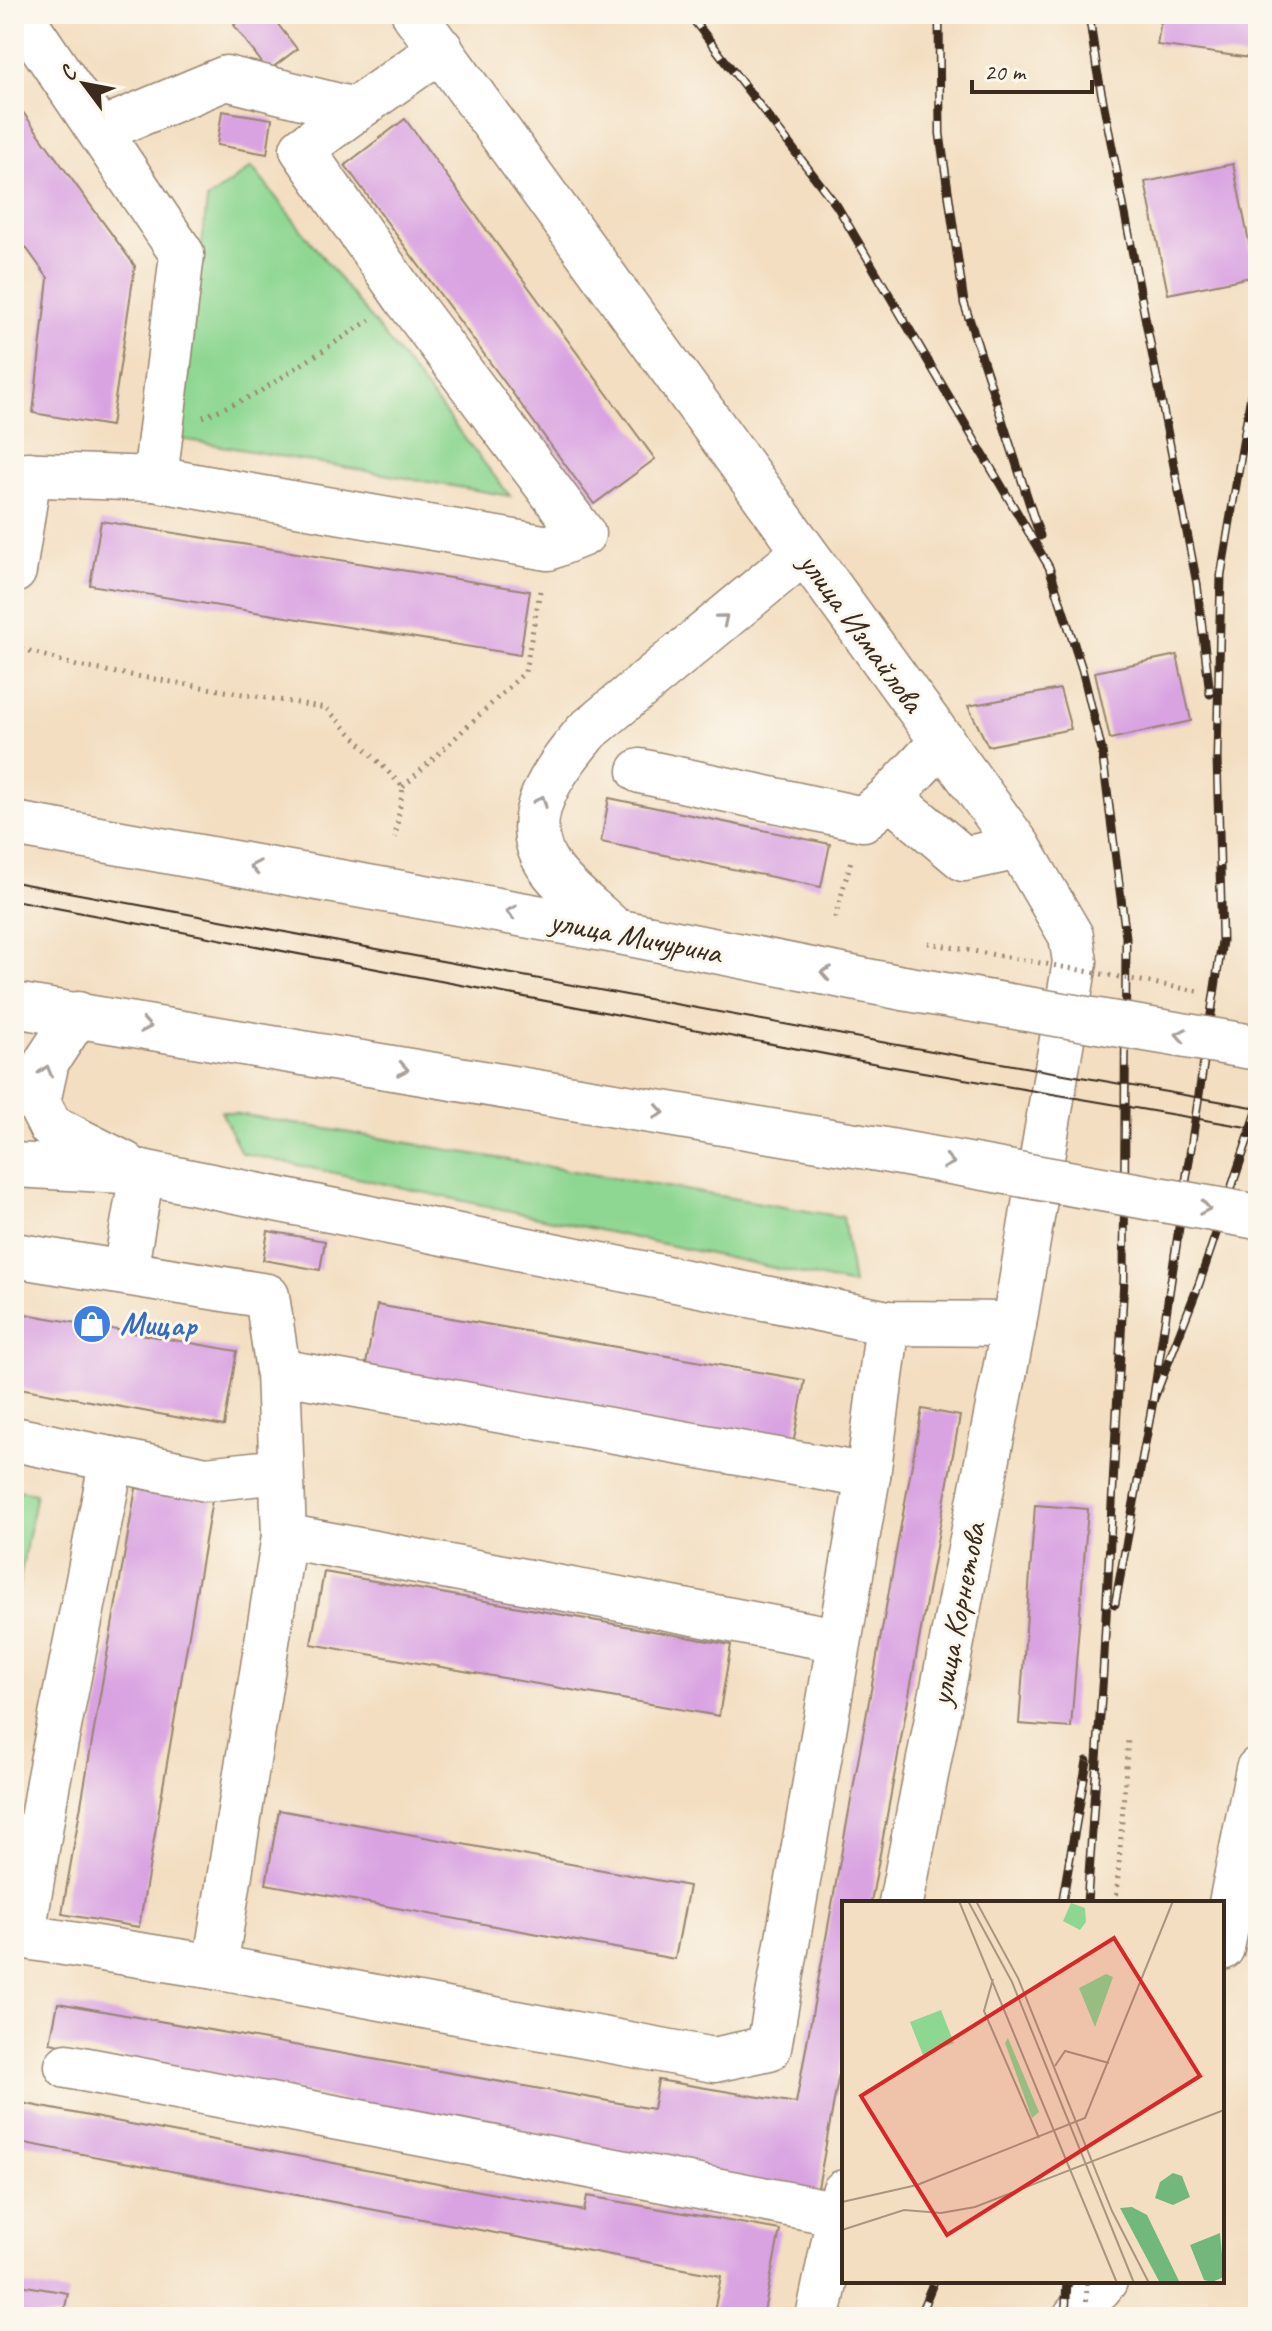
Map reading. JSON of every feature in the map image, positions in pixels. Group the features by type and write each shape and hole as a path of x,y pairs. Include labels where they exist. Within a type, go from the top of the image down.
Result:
{"main road":[{"path":"20,14 182,254 155,479"},
{"name":"улица Измайлова","path":"414,14 1019,847 1071,936 1075,962 1014,1324"},
{"path":"14,571 22,474 155,479 548,548 583,534 405,297 302,149 441,49"},
{"path":"101,130 226,78 355,110"},
{"path":"615,931 549,866 538,844 535,817 546,788 586,732 804,552"},
{"path":"877,808 943,741"},
{"path":"640,771 877,808 964,859 1019,847"},
{"name":"улица Мичурина","path":"14,824 615,931 903,988 1258,1048"},
{"path":"14,1005 873,1148 1258,1217"},
{"path":"78,1014 47,1061 38,1102 50,1126 142,1172"},
{"path":"14,1165 142,1172 888,1323 1014,1324"},
{"path":"125,1272 142,1172"},
{"path":"14,1255 267,1296 278,1371 284,1536 215,1967"},
{"path":"112,1459 31,1780 18,1934 215,1967 714,2060 769,2048 868,1476 888,1323"},
{"name":"улица Корнетова","path":"901,1901 1014,1324"},
{"path":"278,1371 868,1476"},
{"path":"14,1439 206,1479 281,1471"},
{"path":"284,1536 838,1640"},
{"path":"1224,1938 1258,1769"},
{"path":"67,2066 842,2203 818,2317"},
{"path":"1075,2317 1103,2283"}],"path":[{"path":"162,435 256,394 405,297"},
{"path":"395,838 403,787 525,672 548,548"},
{"path":"14,646 77,666 326,708 403,787"},
{"path":"835,918 877,808"},
{"path":"928,943 1211,994"},
{"path":"1116,1901 1128,1739"},
{"path":"1086,2317 1087,2283"}],"green space":[{"path":"252,167 510,496 181,439 207,200"},
{"path":"221,1111 843,1217 853,1285 241,1153"},
{"path":"14,1489 36,1493 14,1611"}],"building":[{"path":"248,14 270,14 297,49 268,71 234,25"},
{"path":"1162,14 1258,14 1258,59 1157,45"},
{"path":"14,100 135,266 111,426 33,413 48,278 14,231"},
{"path":"222,111 272,119 267,154 217,145"},
{"path":"405,119 655,459 594,504 345,165"},
{"path":"1233,164 1256,276 1168,294 1145,182"},
{"path":"101,521 530,591 520,655 90,585"},
{"path":"1177,655 1191,721 1110,739 1095,672"},
{"path":"1060,689 1071,729 988,746 968,706"},
{"path":"609,798 830,844 821,887 601,842"},
{"path":"268,1231 325,1241 320,1270 263,1260"},
{"path":"377,1305 805,1380 792,1450 364,1375"},
{"path":"14,1312 237,1351 224,1426 14,1387"},
{"path":"922,1409 960,1416 871,1901 842,1901 842,2058 817,2193 50,2043 58,2003 653,2109 658,2080 796,2103"},
{"path":"136,1488 212,1500 139,1927 62,1914"},
{"path":"1035,1505 1088,1509 1071,1728 1019,1724"},
{"path":"324,1572 731,1645 719,1716 311,1644"},
{"path":"279,1810 689,1886 675,1959 266,1884"},
{"path":"16,2102 584,2211 587,2196 780,2230 763,2317 713,2317 721,2276 14,2141"},
{"path":"14,2284 68,2293 63,2317 14,2317"}],"tram line":[{"path":"14,882 892,1044 1258,1108"},
{"path":"14,900 888,1066 1258,1129"}],"railway":[{"path":"689,14 837,206 1049,567 1082,669 1102,751 1126,937 1124,1279 1087,1901"},
{"path":"939,14 940,134 964,303 1040,536"},
{"path":"1089,14 1097,70 1197,584 1210,694"},
{"path":"1153,1401 1222,941 1217,758 1221,575 1258,353"},
{"path":"1115,1604 1153,1401 1199,1284 1258,1109"},
{"path":"1062,1901 1087,1761"},
{"path":"919,2317 933,2283"},
{"path":"1065,2317 1067,2283"}],"place":[{"name":"Мицар","path":"92,1324"}]}
